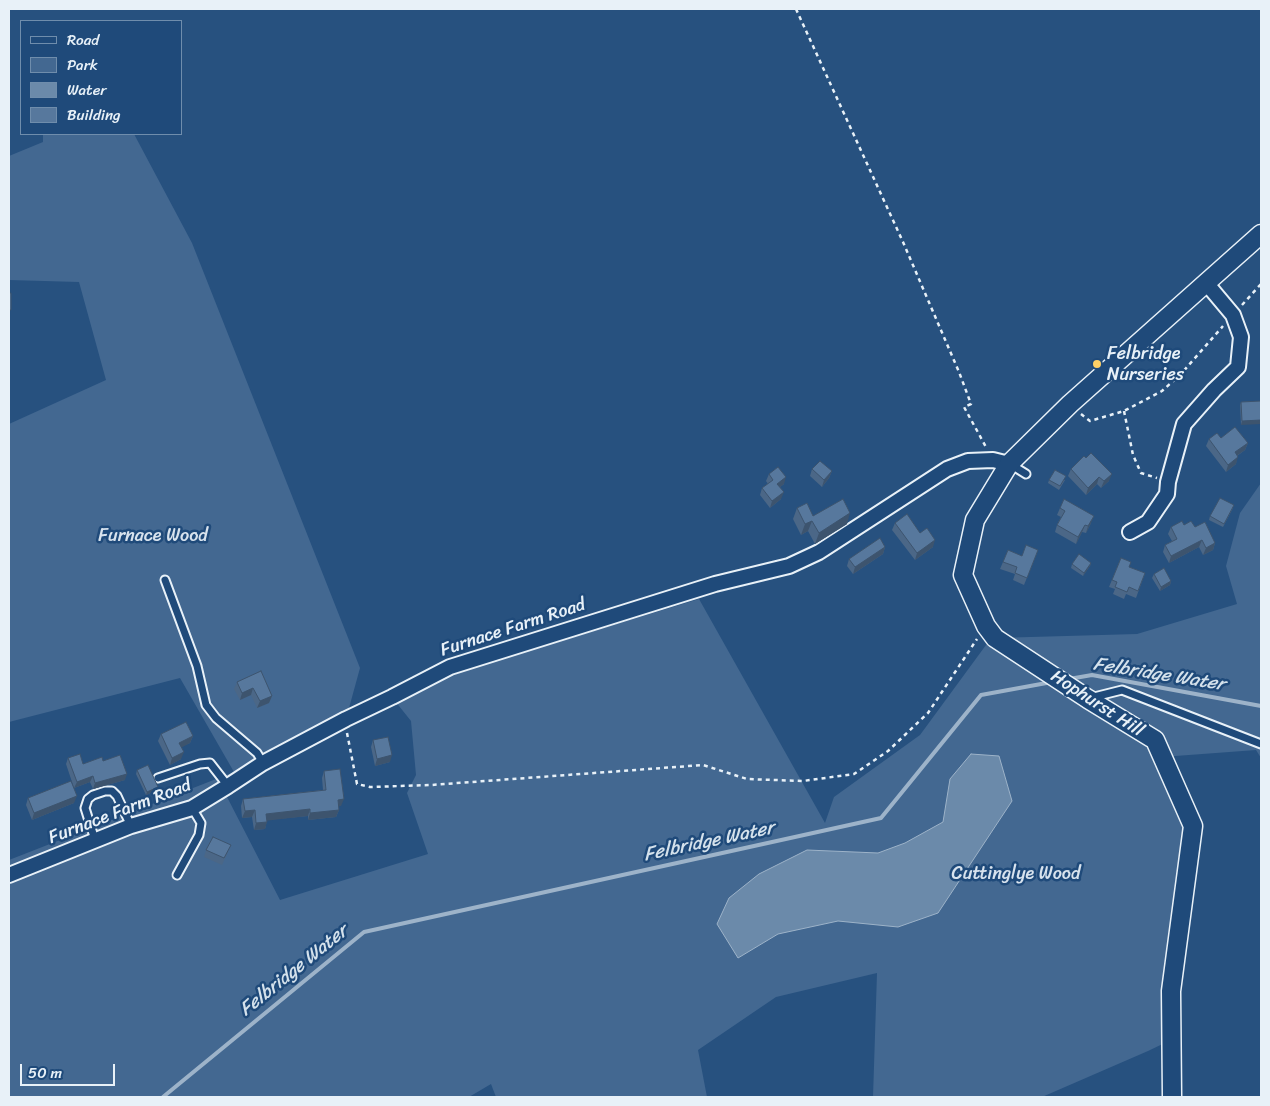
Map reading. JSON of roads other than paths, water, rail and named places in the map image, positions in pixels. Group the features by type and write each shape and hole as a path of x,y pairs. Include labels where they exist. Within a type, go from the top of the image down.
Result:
{"street":[{"name":"Hophurst Hill","path":"1172,1097 1170,991 1193,826 1154,740 995,638 986,626 963,575 975,520 1001,462 1207,284 1261,234"},
{"path":"1130,532 1148,522 1167,494 1168,482 1184,424 1214,390 1238,367 1241,337 1233,315 1207,284"},
{"name":"Furnace Farm Road","path":"9,875 131,826 192,808 263,763 450,667 715,584 789,566 819,552 948,468 968,461 1001,462"}],"lane":[{"path":"1001,462 1026,474"},
{"path":"165,580 197,666 206,705 216,718 257,753 263,763"},
{"path":"1088,699 1122,690 1261,744"},
{"path":"158,778 200,764 210,763 228,786"},
{"path":"95,840 85,808 88,799 93,795 112,791 117,796 131,826"},
{"path":"177,874 199,835 202,823 192,808"}],"water":[{"path":"971,754 999,756 1012,801 938,913 898,927 838,921 778,934 738,958 717,924 729,898 759,874 807,850 878,853 905,843 943,822 950,779"}],"waterway":[{"name":"Felbridge Water","path":"1069,679 1092,675 1261,706"},
{"name":"Felbridge Water","path":"163,1097 364,932 881,818 981,695 1052,682"}],"place":[{"name":"Felbridge Nurseries","path":"1097,364"}],"park label":[{"name":"Furnace Wood","path":"153,536"},
{"name":"Cuttinglye Wood","path":"1016,874"}]}
